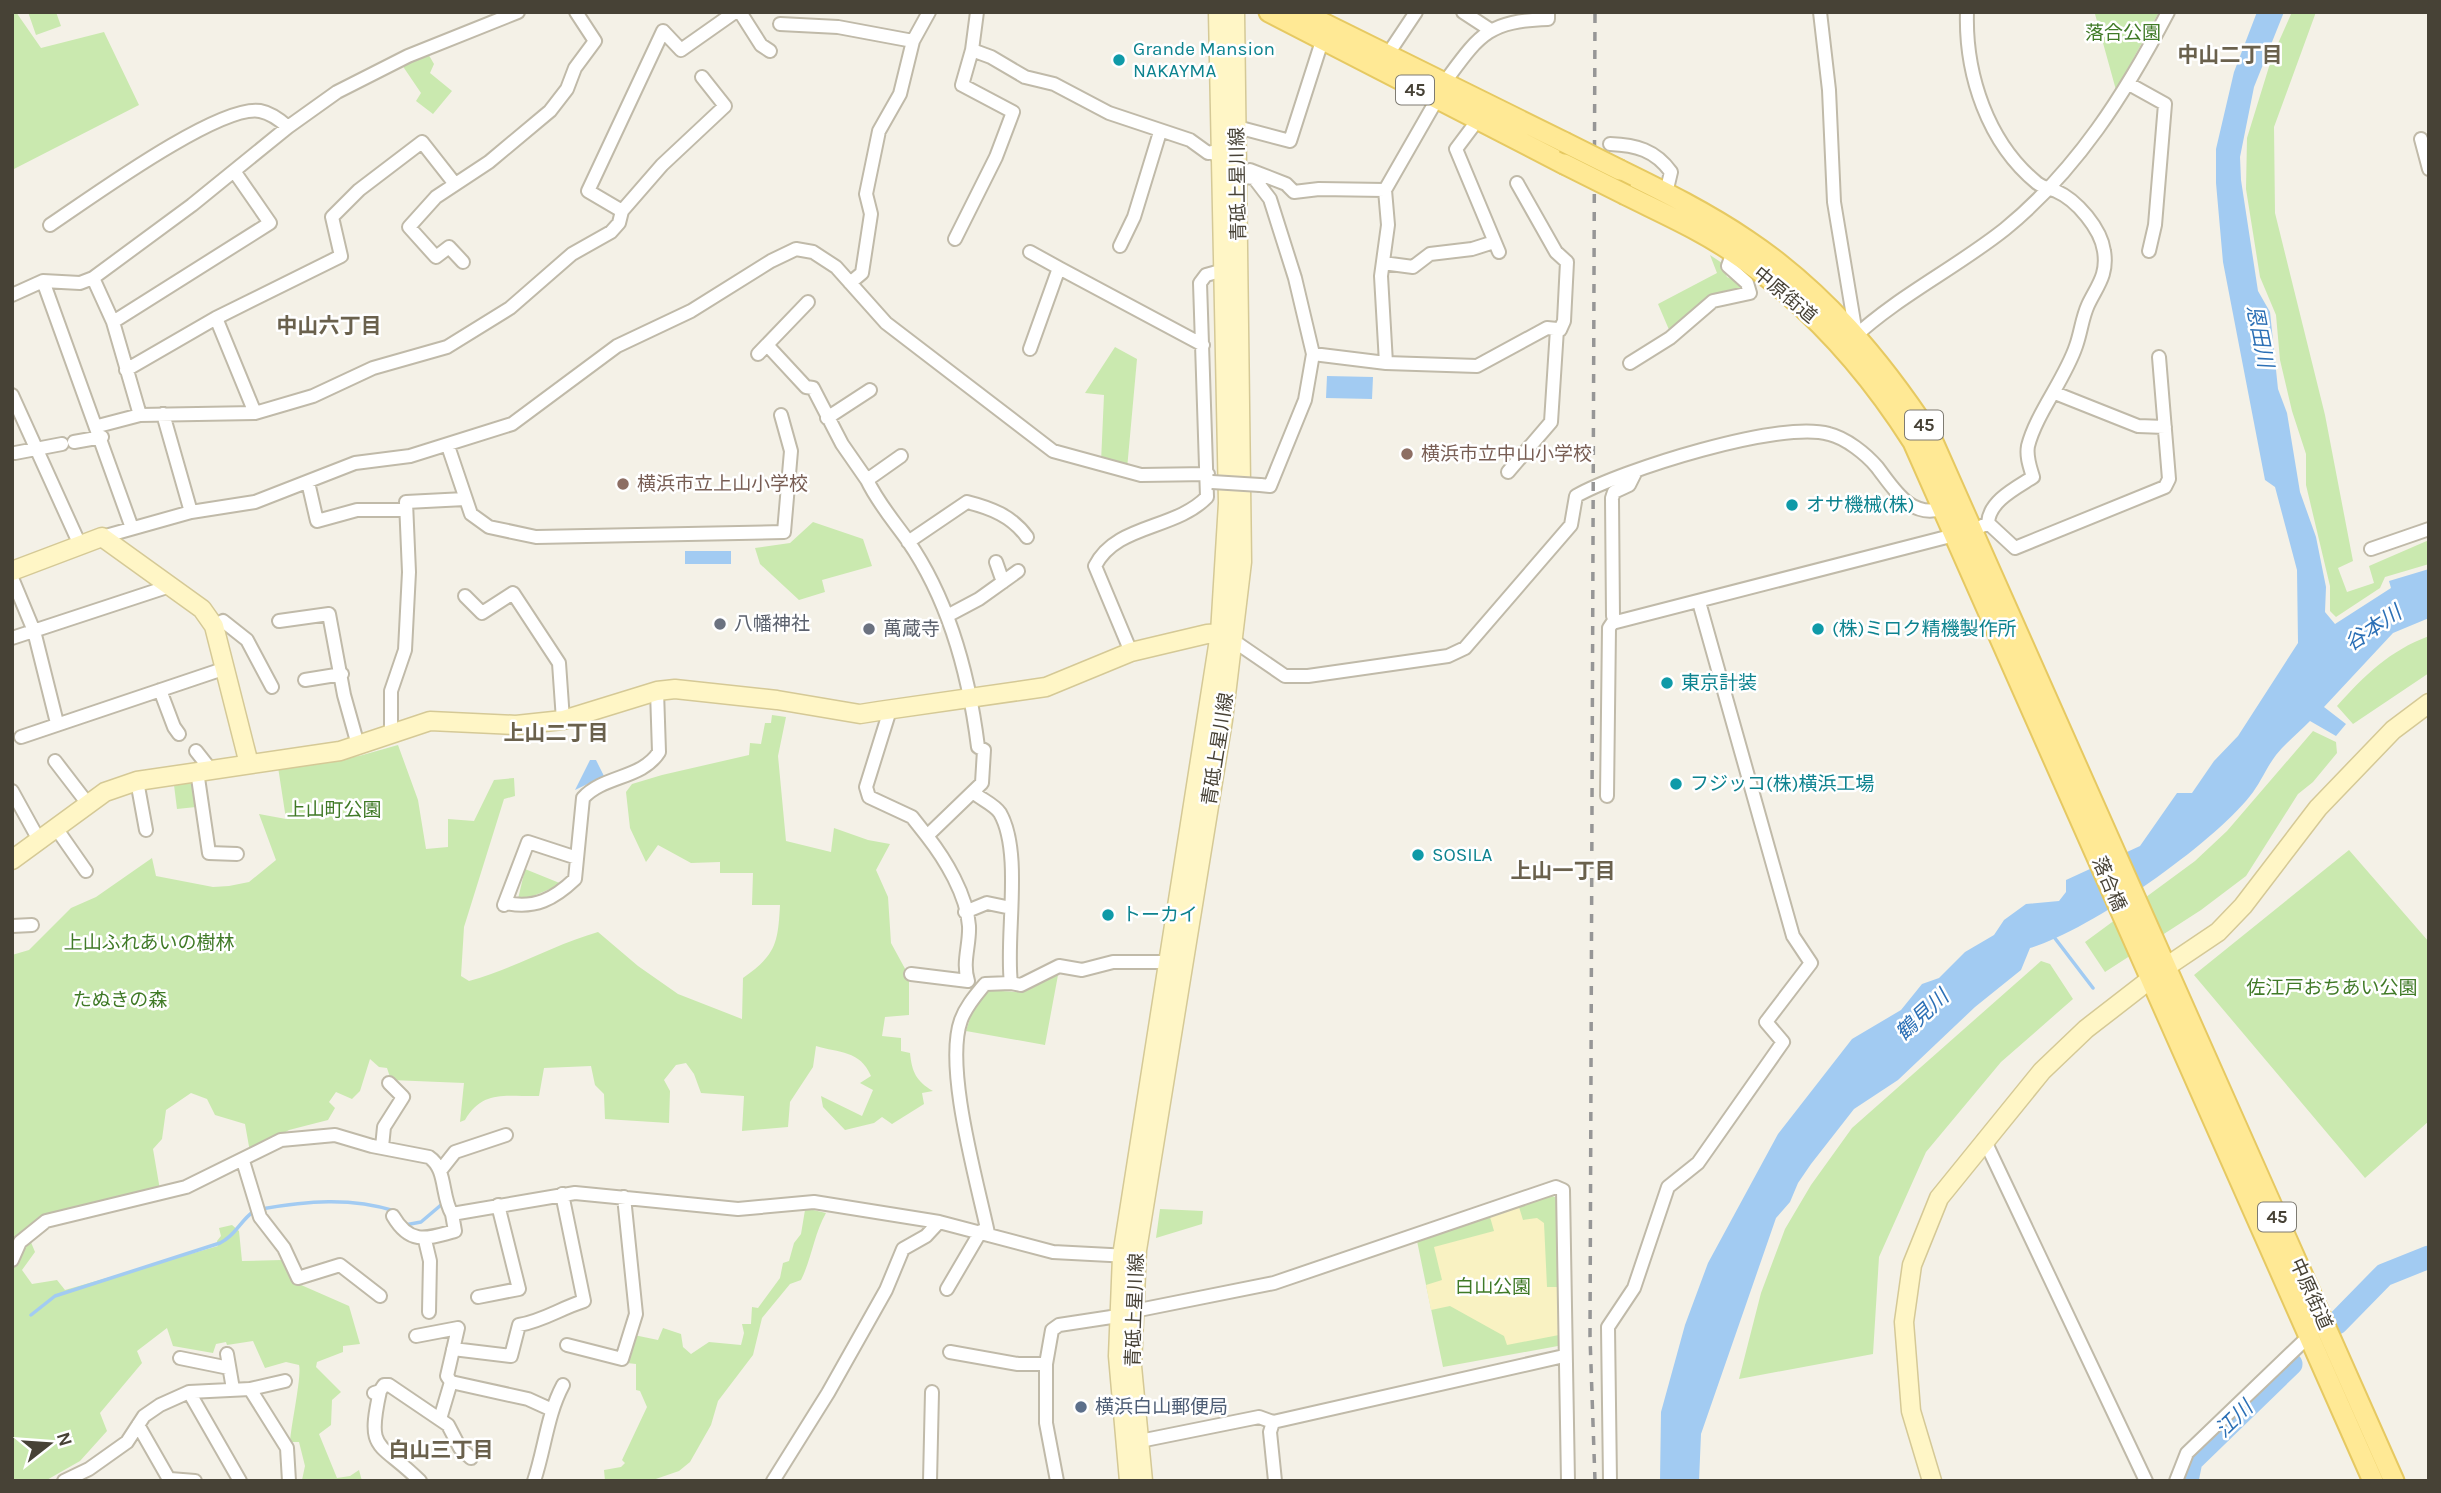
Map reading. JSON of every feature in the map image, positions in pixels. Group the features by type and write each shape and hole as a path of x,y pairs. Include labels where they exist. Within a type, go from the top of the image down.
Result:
{"main road":[{"name":"中原街道","path":"1269,12 1436,101 1626,195 1733,252 1849,341 1893,380 1930,435 1972,529 2081,798"},
{"name":"中原街道","path":"1301,12 1666,193 1747,240 1778,263 1849,341 1913,442 1944,508 1972,529"},
{"name":"落合橋","path":"2081,798 2155,967"},
{"name":"中原街道","path":"2155,967 2309,1336 2373,1481"},
{"name":"中原街道","path":"2155,967 2394,1481"}],"street":[{"path":"12,295 43,281 80,283 93,278 337,92 396,62 518,12"},
{"path":"463,262 449,247 436,257 409,227 420,211 489,162 550,111 560,99 575,68 595,41 576,12"},
{"path":"622,211 588,191 663,31 681,50 738,12 761,45 770,51"},
{"path":"849,283 862,273 871,214 866,194 880,131 900,94 913,41 929,12"},
{"path":"955,239 996,158 1013,112 962,85 972,50 977,12"},
{"name":"青砥上星川線","path":"1129,1481 1118,1356 1126,1314 1129,1256 1227,637 1242,562 1244,500 1232,168 1218,12"},
{"name":"青砥上星川線","path":"1227,637 1224,270 1237,127 1234,12"},
{"path":"1388,54 1416,12"},
{"path":"1463,12 1489,29"},
{"path":"1444,83 1477,39 1489,29 1528,20 1548,19 1548,12"},
{"path":"1820,12 1829,90 1834,202 1849,341 2004,230 2049,189 2073,163 2129,84 2168,12"},
{"path":"1615,619 1699,602 1972,529 2002,498 2033,477 2028,448 2034,428 2055,393 2077,344 2088,304 2101,286 2105,271 2104,249 2084,212 2057,191 2039,185 2005,151 1993,130 1971,66 1967,12"},
{"path":"780,24 838,27 913,41"},
{"path":"1237,127 1290,141 1322,41"},
{"path":"12,571 132,528 191,512 255,502 355,463 410,456 512,424 617,346 691,312 771,261 796,249 813,252 836,267 886,323 1053,451 1141,475 1270,486 1310,381 1312,354 1295,278 1270,199 1254,178 1232,168 1213,152 1208,153 1190,140 1109,113 1054,84 1025,77 991,57 972,50"},
{"path":"15,453 68,443 140,415 255,413 313,396 373,368 447,347 510,308 572,254 611,232 619,223 622,211 662,166 725,106 702,78"},
{"path":"2129,84 2165,104 2155,225 2149,251"},
{"path":"1386,363 1383,263 1388,225 1385,190 1436,101"},
{"path":"50,225 175,144 225,117 259,111 278,118 288,127"},
{"path":"1383,263 1413,267 1430,254 1497,247 1456,149 1477,121"},
{"path":"1120,246 1133,217 1160,132"},
{"path":"2421,139 2429,169"},
{"path":"126,370 216,318 341,256 332,217 359,190 422,142 455,184"},
{"path":"1610,144 1640,147 1662,160 1671,172 1666,193"},
{"path":"1232,168 1286,184 1294,192 1319,189 1385,190"},
{"path":"113,322 271,223 234,171"},
{"path":"1312,354 1386,363 1477,366 1547,328 1560,330 1564,321 1567,262 1556,252 1517,183"},
{"path":"1030,252 1203,345"},
{"path":"1630,363 1670,338 1713,301 1750,293 1747,283 1728,266 1733,252"},
{"path":"1030,349 1059,268"},
{"path":"1131,652 1095,566 1103,549 1122,537 1150,529 1198,506 1207,497 1209,480 1200,283 1206,275 1224,270"},
{"path":"93,278 113,322 140,415"},
{"path":"43,281 100,431 132,528"},
{"path":"808,302 762,350 806,387 813,388 827,418 867,480 881,508 908,542 947,615 972,698 978,747 984,750 982,783 927,836"},
{"path":"216,318 255,413"},
{"path":"1508,472 1550,422 1557,329"},
{"path":"1972,529 2015,548 2165,487 2169,479 2159,357"},
{"path":"827,418 870,390"},
{"path":"2055,393 2138,426 2165,427"},
{"path":"12,395 80,545"},
{"path":"163,414 191,512"},
{"path":"448,446 471,514 479,523 536,537 784,532 791,451 781,415"},
{"path":"12,860 112,788 137,781 321,754 440,720 516,725 563,720 657,691 691,688 860,714 1046,687 1131,652 1227,637 1285,676 1308,676 1448,656 1465,648 1571,525 1576,496 1684,454 1765,436 1813,431 1830,434 1860,451 1876,466 1899,498 1929,511 1944,508"},
{"path":"867,480 901,456"},
{"path":"1607,796 1609,628 1615,619 1612,498 1614,492 1629,485 1635,473"},
{"path":"308,482 317,521 357,510 404,510"},
{"path":"391,734 391,691 405,650 409,572 404,510 406,502 465,499"},
{"path":"908,542 967,502 990,508 1017,524 1027,537"},
{"path":"2371,549 2429,529"},
{"path":"102,537 202,609 214,626 249,764"},
{"path":"996,562 1003,582"},
{"path":"947,615 1018,571"},
{"path":"12,578 34,631 57,723"},
{"path":"12,638 170,586"},
{"path":"465,596 482,613 513,593 559,663 563,720"},
{"path":"1610,1481 1608,1327 1634,1288 1668,1187 1698,1163 1783,1041 1766,1022 1811,963 1793,936 1792,908 1699,602"},
{"path":"279,621 328,614 342,674 342,685 358,745"},
{"path":"214,626 223,621 247,640 272,687"},
{"path":"21,737 226,668"},
{"path":"305,680 342,674"},
{"path":"160,690 179,734"},
{"path":"577,858 528,842 505,904 522,906 550,899 575,880 583,798 591,790 644,768 659,752 657,691"},
{"path":"1932,1481 1911,1411 1908,1390 1904,1351 1906,1292 1912,1265 1931,1213 1952,1179 2042,1070 2155,967 2218,932 2243,906 2318,808 2393,730 2429,703"},
{"path":"890,710 866,787 869,797 912,817 949,864 969,924 964,971 968,981"},
{"path":"195,751 204,771 209,853 237,854"},
{"path":"55,761 88,804"},
{"path":"137,781 146,830"},
{"path":"12,791 39,840"},
{"path":"974,793 999,812 1009,844 1011,983"},
{"path":"56,828 86,871"},
{"path":"965,912 987,904 1011,908"},
{"path":"12,926 32,925"},
{"path":"911,974 985,984 1021,985 1059,966 1082,970 1113,962 1177,962"},
{"path":"947,1289 984,1232 956,1079 960,1021 985,984"},
{"path":"382,1147 384,1127 403,1097 389,1083"},
{"path":"12,1260 20,1242 46,1221 186,1187 281,1140 312,1135 335,1135 429,1157 440,1171 446,1205 452,1214 455,1231 425,1240 402,1231 393,1216"},
{"path":"440,1171 455,1152 506,1135"},
{"path":"1984,1139 2146,1481"},
{"path":"243,1161 261,1217 284,1248 298,1278 340,1265 380,1296"},
{"path":"1057,1481 1046,1423 1046,1364 1052,1330 1059,1325 1274,1283 1556,1187 1563,1191 1564,1356 1569,1481"},
{"path":"452,1214 562,1194 624,1197 738,1209 814,1202 939,1222 1053,1252 1129,1256"},
{"path":"453,1349 511,1356 519,1325 542,1321 553,1311 584,1301 562,1194"},
{"path":"567,1345 622,1359 636,1314 624,1197"},
{"path":"478,1297 519,1289 498,1205"},
{"path":"773,1481 828,1394 886,1290 903,1249 926,1236 939,1222"},
{"path":"425,1240 430,1261 429,1312"},
{"name":"青砥上星川線","path":"1126,1314 1143,1481"},
{"path":"416,1336 458,1328 447,1376 450,1382 440,1419"},
{"path":"2176,1481 2187,1453 2309,1336"},
{"path":"950,1352 1018,1364 1046,1364"},
{"path":"1140,1441 1259,1417 1273,1422 1553,1356 1564,1356"},
{"path":"180,1358 228,1361 233,1389"},
{"path":"75,1479 127,1442 138,1425 160,1405 189,1392 250,1389 285,1381"},
{"path":"450,1382 528,1399 550,1409"},
{"path":"420,1481 378,1446 374,1438 377,1392 384,1385 389,1385 440,1419 471,1458"},
{"path":"534,1481 545,1449 550,1409 563,1385"},
{"path":"250,1389 287,1448 289,1481"},
{"path":"189,1392 240,1481"},
{"path":"930,1481 932,1392"},
{"path":"1273,1422 1270,1432 1275,1481"},
{"path":"138,1425 170,1480 195,1481"}],"green space":[{"path":"12,12 16,12 41,48 104,32 139,105 12,170"},
{"path":"28,12 56,12 61,26 36,35"},
{"name":"落合公園","path":"2159,12 2116,90 2095,14"},
{"path":"2292,12 2316,12 2274,127 2275,213 2325,415 2353,561 2338,568 2347,592 2374,583 2369,566 2429,540 2429,564 2385,577 2380,588 2336,617 2330,611 2330,586 2306,485 2306,454 2280,360 2276,315 2260,277 2246,189 2247,138 2272,57"},
{"path":"427,52 434,64 430,73 452,91 433,114 416,101 421,93 402,65"},
{"path":"1710,255 1722,263 1727,277 1743,284 1745,291 1718,294 1670,332 1658,304 1717,273"},
{"path":"1115,347 1137,359 1127,469 1101,462 1104,395 1085,393"},
{"path":"813,522 863,539 872,566 822,580 825,592 799,600 760,564 755,548 790,543"},
{"path":"2429,636 2429,673 2353,724 2337,706 2378,665"},
{"path":"772,715 786,717 778,756 786,841 831,852 834,828 868,840 890,844 876,870 888,897 891,943 909,976 909,1015 885,1017 882,1036 901,1038 901,1051 910,1053 916,1075 933,1091 922,1093 924,1104 892,1124 882,1117 874,1123 845,1130 823,1107 821,1096 862,1116 873,1090 860,1083 871,1076 855,1057 816,1046 813,1067 790,1102 788,1127 742,1131 744,1096 701,1093 694,1074 686,1063 676,1065 664,1080 670,1091 669,1123 605,1119 604,1094 595,1085 591,1066 544,1068 539,1096 488,1099 460,1122 464,1083 391,1080 387,1068 379,1067 370,1059 360,1091 352,1099 336,1092 329,1102 335,1108 328,1120 289,1130 250,1152 245,1124 215,1115 207,1099 191,1093 166,1110 162,1139 153,1149 160,1190 71,1216 28,1235 35,1252 22,1270 32,1284 57,1280 65,1290 218,1246 217,1241 221,1236 219,1228 232,1225 239,1231 242,1261 282,1260 292,1281 349,1306 360,1344 343,1346 343,1352 317,1362 316,1367 341,1392 332,1400 331,1425 319,1434 337,1478 350,1476 359,1470 362,1481 292,1481 302,1480 305,1466 299,1442 290,1442 299,1365 286,1362 265,1368 253,1341 216,1344 213,1353 173,1346 167,1328 137,1351 142,1363 100,1413 107,1431 80,1461 45,1481 12,1481 12,955 29,950 71,908 96,897 152,858 156,876 213,887 249,882 276,860 259,814 286,819 278,767 359,756 398,745 418,800 426,849 448,847 448,819 474,821 494,780 514,778 515,796 504,799 464,927 461,976 469,981 485,976 598,932 638,966 678,994 742,1019 743,978 769,955 776,939 780,905 752,905 753,873 720,873 720,862 691,863 658,845 646,862 630,828 626,792 632,784 749,755 750,743 761,744 765,723 771,723"},
{"path":"2313,731 2336,742 2337,753 2313,782 2298,794 2246,876 2201,910 2105,972 2085,942 2195,861 2227,831"},
{"path":"193,783 196,807 177,809 174,785"},
{"name":"佐江戸おちあい公園","path":"2349,850 2429,942 2429,1121 2365,1178 2194,975"},
{"path":"525,869 562,884 526,899 518,899"},
{"path":"2041,961 2050,964 2073,999 2001,1062 1926,1152 1879,1257 1873,1354 1739,1379 1761,1293 1785,1229 1811,1185 1852,1128"},
{"path":"1058,975 1045,1045 966,1031 975,1003 985,990 1019,992"},
{"name":"白山公園","path":"1552,1196 1558,1198 1558,1346 1443,1367 1417,1241"},
{"path":"1160,1209 1203,1211 1202,1224 1156,1238"},
{"path":"805,1210 826,1213 801,1280 790,1284 762,1318 753,1355 718,1401 711,1425 690,1462 679,1471 650,1481 605,1481 604,1470 621,1467 625,1463 622,1460 647,1407 640,1391 636,1390 636,1364 627,1363 634,1335 658,1340 663,1328 681,1334 683,1347 691,1354 709,1342 741,1345 744,1333 742,1324 751,1324 752,1307 758,1308 780,1278 783,1263 789,1261 794,1243 801,1234"}],"sand":[{"name":"白山公園","path":"1519,1207 1523,1220 1537,1218 1544,1223 1547,1287 1559,1287 1559,1335 1507,1345 1504,1336 1450,1306 1431,1310 1426,1285 1442,1280 1434,1247 1494,1231 1490,1217"}],"water":[{"path":"2257,12 2284,12 2254,87 2240,157 2241,180 2258,291 2270,312 2278,389 2287,413 2300,492 2316,537 2326,587 2325,612 2335,624 2391,588 2389,581 2429,569 2429,618 2393,633 2324,707 2346,724 2336,736 2310,721 2276,755 2250,796 2207,838 2148,884 2115,905 2055,939 2030,948 2021,970 1975,1007 1898,1080 1854,1109 1811,1164 1798,1183 1790,1202 1776,1218 1701,1434 1699,1481 1660,1481 1661,1412 1685,1325 1708,1263 1778,1134 1852,1039 1901,1010 1922,984 1939,978 1965,952 1994,935 2004,920 2026,904 2059,901 2066,892 2066,880 2140,846 2177,793 2192,793 2214,761 2238,736 2298,643 2297,570 2275,487 2265,480 2223,262 2216,183 2216,149 2234,72"},
{"path":"1327,376 1373,377 1372,399 1326,398"},
{"path":"685,551 731,551 731,564 685,564"},
{"path":"590,760 596,760 604,776 575,790"}],"waterway":[{"path":"2054,937 2093,988"},
{"path":"261,1209 295,1204 345,1202 395,1211"},
{"path":"405,1225 421,1222 441,1205"},
{"path":"31,1315 55,1296 220,1243 254,1211"},
{"name":"江川","path":"2337,1323 2384,1275 2429,1257"},
{"name":"江川","path":"2187,1481 2191,1461 2291,1364"}],"railway":[{"path":"1595,12 1590,1337 1595,1481"}],"place":[{"name":"Grande Mansion NAKAYMA","path":"1119,60"},
{"name":"横浜市立中山小学校","path":"1407,454"},
{"name":"横浜市立上山小学校","path":"623,484"},
{"name":"オサ機械(株)","path":"1792,505"},
{"name":"八幡神社","path":"720,624"},
{"name":"萬蔵寺","path":"869,629"},
{"name":"(株)ミロク精機製作所","path":"1818,629"},
{"name":"東京計装","path":"1667,683"},
{"name":"フジッコ(株)横浜工場","path":"1676,784"},
{"name":"SOSILA","path":"1418,855"},
{"name":"トーカイ","path":"1108,915"},
{"name":"横浜白山郵便局","path":"1081,1407"}],"district":[{"name":"中山二丁目","path":"2230,55"},
{"name":"中山六丁目","path":"329,326"},
{"name":"上山二丁目","path":"556,733"},
{"name":"上山一丁目","path":"1563,871"},
{"name":"白山三丁目","path":"441,1450"}],"water label":[{"name":"恩田川","path":"2260,336"},
{"name":"谷本川","path":"2373,628"},
{"name":"鶴見川","path":"1922,1015"}],"park label":[{"name":"上山町公園","path":"334,810"},
{"name":"上山ふれあいの樹林","path":"149,943"},
{"name":"たぬきの森","path":"120,1000"}]}
